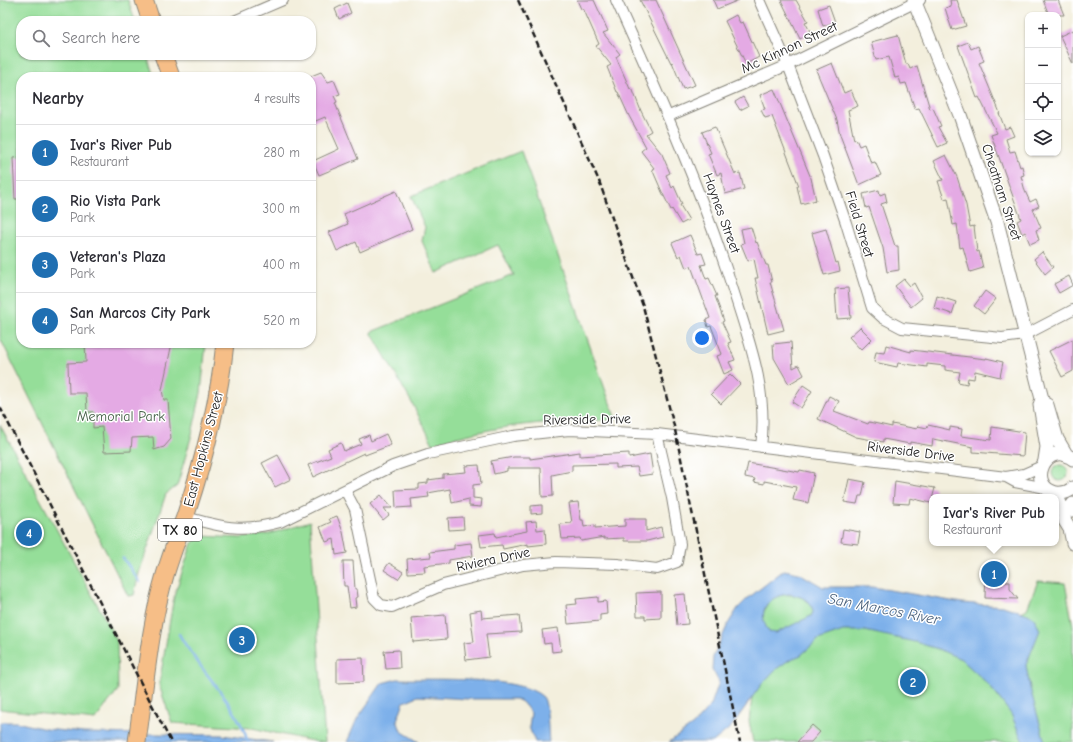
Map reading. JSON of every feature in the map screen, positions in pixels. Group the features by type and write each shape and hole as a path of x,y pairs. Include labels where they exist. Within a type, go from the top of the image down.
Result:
{"main road":[{"path":"144,0 149,16"},
{"path":"165,60 169,72"},
{"name":"East Hopkins Street","path":"137,742 152,627 165,575 185,517 210,433 220,383 224,348"}],"street":[{"path":"246,16 283,0"},
{"name":"Haynes Street","path":"616,0 669,116 710,218 755,358 763,408 761,447"},
{"name":"Field Street","path":"759,0 788,65 846,223 872,308 883,318 902,328 1002,338 1025,334 1073,310"},
{"name":"Mc Kinnon Street","path":"669,116 788,65 916,1"},
{"name":"Cheatham Street","path":"916,1 960,115 997,222 1042,399 1040,405 1047,447 1040,478 1049,490"},
{"name":"Cheatham Street","path":"1042,399 1047,403 1057,439 1070,457"},
{"name":"Riverside Drive","path":"185,517 232,529 262,527 280,522 393,466 428,454 513,436 569,430 657,434 1006,477 1024,474 1043,463"},
{"name":"Riviera Drive","path":"346,490 355,509 374,598 380,605 392,607 443,585 523,565 556,562 617,564 657,569 677,562 680,544 672,498 657,434"},
{"path":"1043,463 1056,455 1070,457"},
{"name":"Riverside Drive","path":"1006,477 1015,482 1049,490"},
{"path":"1049,490 1064,493 1073,488"},
{"path":"1049,490 1053,494"},
{"path":"1059,502 1065,521 1072,524 1073,543"},
{"path":"1073,504 1073,510"}],"green space":[{"name":"Memorial Park","path":"0,0 128,0 133,16 16,16 16,60 149,60 152,72 16,72 16,348 206,348 201,393 192,434 177,486 166,494 139,573 134,595 128,596 0,338"},
{"path":"521,151 616,420 569,421 523,425 478,432 433,444 412,403 371,332 514,275 498,245 436,273 422,241 425,227 411,196"},
{"path":"0,425 117,641 118,690 95,720 0,709"},
{"path":"1060,465 1067,470 1068,473 1063,480 1060,481 1053,476 1052,473 1057,466"},
{"path":"310,521 325,742 317,742 252,728 172,723 159,685 174,596 192,543 201,536 241,538 269,534"},
{"path":"1038,581 1065,583 1073,626 1073,742 753,742 749,721 763,614 769,602 777,596 794,595 960,643 1027,609"}],"water":[{"name":"San Marcos River","path":"784,570 799,573 823,587 873,587 962,603 1003,606 1028,614 1034,618 1040,630 1026,665 1030,688 1045,742 1023,742 1011,714 989,685 961,659 938,649 915,642 865,631 843,631 818,640 801,655 789,660 775,670 761,685 731,727 713,742 669,742 693,725 711,705 719,682 712,669 713,657 728,624 738,608 747,599","holes":["789,594 801,597 807,601 812,608 813,612 811,616 776,633 769,632 765,625 764,618 766,606 775,598 781,595"]},
{"path":"397,679 474,680 515,685 531,690 543,697 545,700 549,742 535,742 529,727 531,713 522,702 516,699 467,699 418,696 404,702 397,720 401,731 419,742 347,742 357,719 382,683"},
{"path":"0,722 16,722 46,729 84,733 222,735 273,742 0,742"}],"building":[{"path":"577,0 594,0 608,31 603,33 620,54 616,57 630,89 632,88 651,131 646,134 662,154 670,173 666,175 672,188 674,186 682,204 680,205 689,220 681,224 672,209 671,210 662,192 652,169 654,168 641,151 646,147 617,92 607,67 611,65 596,46 599,44 583,8 581,9"},
{"path":"640,0 656,0 695,85 683,89 672,62 671,63"},
{"path":"713,0 739,0 717,9"},
{"path":"781,0 796,0 808,21 805,22 811,33 800,39"},
{"path":"950,0 957,0 966,26 952,30 945,8 951,6"},
{"path":"1043,0 1058,0 1064,15 1061,15 1061,12 1048,12"},
{"path":"347,3 351,13 339,19 335,9"},
{"path":"829,5 835,22 823,26 818,9"},
{"path":"736,15 740,23 743,22 759,57 746,64 725,21"},
{"path":"1073,30 1073,64 1061,38 1061,36"},
{"path":"898,35 906,64 908,64 910,69 917,66 930,109 933,108 941,126 938,127 947,143 938,147 919,108 915,109 906,83 901,84 899,77 895,78 889,57 876,60 871,42"},
{"path":"968,42 971,49 978,46 984,61 979,63 1000,113 1005,129 1010,127 1014,136 1006,139 1010,152 1015,151 1020,167 1022,166 1024,175 1021,176 1030,202 1036,199 1039,206 1033,209 1041,228 1036,230 1039,240 1030,244 1025,232 1022,234 1017,221 1021,219 991,135 997,133 979,97 977,98 958,46"},
{"path":"832,63 844,93 851,90 858,106 848,110 854,140 856,139 859,146 864,144 871,163 875,162 881,175 859,185 840,135 837,120 816,70"},
{"path":"321,72 328,82 334,80 340,94 334,96 337,102 335,103 358,159 319,175 316,168 316,160 339,149 325,117 316,121 316,74"},
{"path":"774,89 811,178 816,200 801,204 797,186 799,186 772,116 765,118 761,110 765,109 760,95"},
{"path":"743,97 748,106 740,110 735,102"},
{"path":"715,127 735,174 740,173 744,189 725,194 721,173 717,175 708,154 711,153 702,132"},
{"path":"946,155 957,177 966,205 970,227 974,226 977,252 979,251 983,268 970,272 963,247 960,248 957,224 953,225 948,198 944,199 938,181 943,180 934,161"},
{"path":"13,158 16,158 16,199 15,199"},
{"path":"879,190 880,195 885,193 887,202 881,204 895,246 898,246 899,270 887,272 883,248 869,207 866,208 863,194"},
{"path":"396,191 412,229 360,252 356,242 337,251 329,232 348,224 344,214"},
{"path":"751,227 756,243 757,242 766,265 768,265 772,282 770,282 784,330 768,334 755,278 758,278 754,259 748,261 741,244 744,243 741,229"},
{"path":"826,229 836,263 838,262 840,271 824,275 812,233"},
{"path":"690,235 698,254 702,253 706,264 701,265 706,279 709,278 717,296 715,296 724,321 722,322 731,342 728,343 735,360 729,362 733,370 724,374 717,356 722,354 711,326 708,327 706,320 710,318 691,266 686,268 681,255 678,257 672,243"},
{"path":"1042,252 1053,267 1045,274 1034,259"},
{"path":"1069,276 1073,285 1059,293 1054,284"},
{"path":"904,279 910,286 914,283 922,298 911,307 895,286"},
{"path":"848,288 851,318 837,319 835,289"},
{"path":"985,291 996,299 984,314 974,306"},
{"path":"937,296 956,302 952,314 934,308"},
{"path":"860,327 872,339 861,350 849,337"},
{"path":"1073,339 1073,371 1062,377 1049,351"},
{"path":"791,342 793,368 799,365 804,375 789,384 774,358 773,344"},
{"path":"886,345 911,352 911,350 986,358 1003,362 1000,377 975,371 974,379 968,378 967,384 958,382 960,372 945,370 945,366 927,364 927,367 898,363 897,367 874,362 876,352 884,353"},
{"path":"85,348 171,348 162,390 164,400 168,400 171,439 164,447 154,450 153,437 132,438 131,451 104,452 102,427 93,428 93,412 87,412 86,393 69,393 68,363 86,362"},
{"path":"730,374 740,384 721,404 711,394"},
{"path":"803,385 812,391 801,408 792,402"},
{"path":"829,396 839,401 834,411 868,424 869,422 892,427 892,424 917,429 918,426 927,428 928,425 950,430 950,427 962,429 961,436 991,440 992,427 1025,432 1023,456 973,452 973,447 933,439 932,446 883,439 883,442 856,437 818,419"},
{"path":"386,434 391,445 365,455 364,453 313,477 308,465 331,456 328,449 341,443 344,451 361,444 359,439 369,435 371,441"},
{"path":"580,452 580,456 629,453 629,458 650,454 653,474 639,476 637,467 616,468 616,464 572,465 572,471 552,475 553,496 542,497 541,468 507,468 507,471 494,474 491,461 514,457 530,457 530,459"},
{"path":"278,455 291,479 275,487 262,463"},
{"path":"748,463 799,472 800,470 814,473 808,503 793,500 796,487 764,481 764,484 754,482 755,479 745,477"},
{"path":"479,465 481,484 473,485 473,498 482,499 481,507 469,506 469,499 452,503 450,489 428,493 429,497 411,499 412,507 396,508 395,490 419,489 419,484 428,483 428,480 443,478 443,474 466,472 465,466"},
{"path":"849,479 865,482 862,496 859,496 857,504 844,502"},
{"path":"895,481 935,488 933,494 929,494 929,503 910,498 909,504 893,503"},
{"path":"381,495 392,508 384,508 389,515 383,520 370,504"},
{"path":"578,502 581,520 583,520 584,527 595,525 595,528 625,526 625,519 646,519 646,531 661,527 663,537 647,541 624,541 624,538 604,539 604,537 581,541 580,538 562,539 560,524 572,523 569,503"},
{"path":"542,505 542,513 531,514 531,506"},
{"path":"337,516 343,532 347,553 336,555 334,539 326,542 320,527 331,522 329,519"},
{"path":"463,517 464,529 449,530 448,518"},
{"path":"536,521 537,530 545,529 546,544 528,546 528,544 503,549 502,545 481,547 479,535 495,533 496,537 527,531 526,522"},
{"path":"843,529 860,532 858,544 841,542"},
{"path":"471,543 473,556 449,560 449,563 424,566 425,572 408,573 407,559 431,557 430,552 454,549 454,545"},
{"path":"343,561 353,561 355,589 357,589 358,597 355,598 356,607 350,608 347,586 344,586"},
{"path":"389,563 403,572 398,579 384,570"},
{"path":"986,565 1002,565 1002,582 1010,582 1010,589 1018,599 985,598"},
{"path":"661,592 661,618 645,619 645,616 637,616 636,593"},
{"path":"685,594 688,624 677,625 674,595"},
{"path":"598,597 598,602 606,601 607,614 600,615 600,621 568,624 566,605 577,604 576,599"},
{"path":"481,610 482,618 519,615 521,632 486,634 489,657 466,660 464,643 474,642 470,612"},
{"path":"445,615 447,639 413,642 411,618"},
{"path":"558,628 561,651 552,652 551,643 544,644 542,630"},
{"path":"399,650 400,668 386,669 384,651"},
{"path":"363,658 364,682 337,683 337,659"},
{"path":"812,725 820,732 811,742 797,742"}],"waterway":[{"path":"123,558 140,582"},
{"path":"179,634 187,648 235,713 248,742"}],"railway":[{"path":"518,0 599,181 643,306 675,430 740,742"},
{"path":"0,407 171,742"}],"place":[{"name":"San Marcos City Park","path":"29,533"},
{"name":"Ivar's River Pub","path":"994,574"},
{"name":"Veteran's Plaza","path":"242,640"},
{"name":"Rio Vista Park","path":"913,682"}]}
